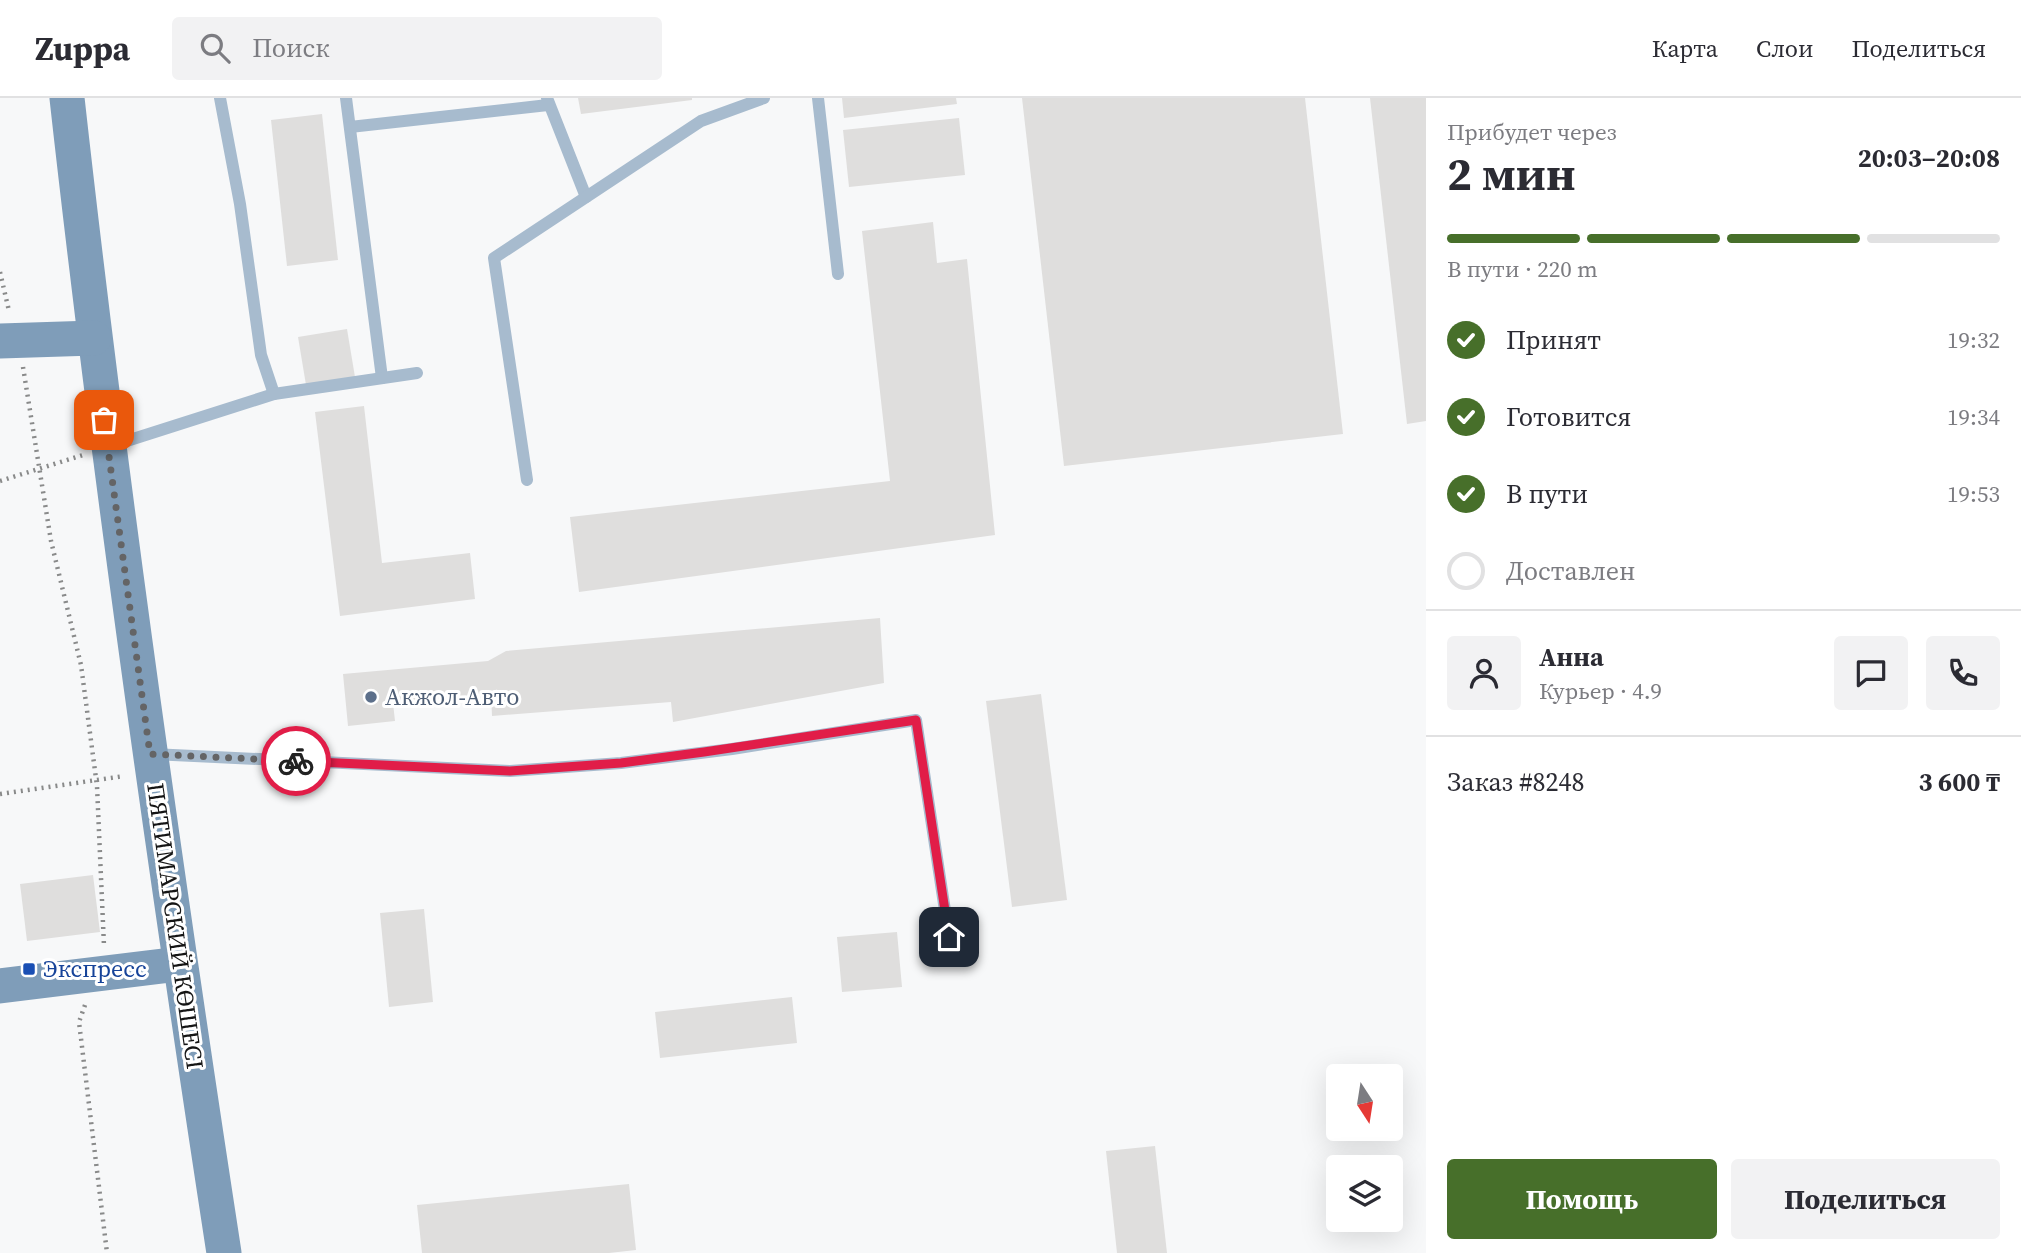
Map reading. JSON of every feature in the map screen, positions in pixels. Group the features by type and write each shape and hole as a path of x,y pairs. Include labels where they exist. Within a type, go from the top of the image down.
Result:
{"main road":[{"name":"ПЯТИМАРСКИЙ КӨШЕСІ","path":"67,98 108,447 151,763 224,1253"},
{"path":"9,341 94,338"},
{"path":"0,986 180,964"}],"lane":[{"path":"220,98 240,204 261,355 274,394"},
{"path":"346,98 382,378"},
{"path":"527,480 494,258 701,121 764,98"},
{"path":"818,98 838,274"},
{"path":"350,127 547,101 586,197"},
{"path":"108,447 274,394 417,373"},
{"path":"151,763 510,771 621,763 916,720 949,937"}],"path":[{"path":"0,272 9,341 80,665 96,779 105,940 79,1022 107,1253"},
{"path":"0,481 108,447"},
{"path":"0,794 96,779 151,763"}],"building":[{"path":"578,98 692,98 692,100 581,114"},
{"path":"842,98 956,98 957,104 844,118"},
{"path":"1022,98 1305,98 1343,434 1064,466"},
{"path":"1370,98 1426,98 1426,421 1407,424"},
{"path":"322,114 338,260 287,266 271,120"},
{"path":"959,118 965,175 849,187 843,130"},
{"path":"933,222 937,263 967,259 995,535 579,592 570,517 890,481 862,231"},
{"path":"347,329 355,377 306,385 298,337"},
{"path":"364,406 382,563 470,553 475,599 340,616 315,412"},
{"path":"880,618 884,683 673,722 671,702 492,716 491,693 393,703 395,721 348,726 343,674 488,661 506,651"},
{"path":"1041,694 1067,900 1012,907 986,701"},
{"path":"93,875 100,932 27,941 20,884"},
{"path":"424,909 433,1002 389,1007 380,913"},
{"path":"897,932 902,987 842,992 837,937"},
{"path":"792,997 797,1043 660,1058 655,1012"},
{"path":"1155,1146 1167,1253 1117,1253 1106,1151"},
{"path":"629,1184 636,1250 609,1253 422,1253 417,1205"}],"way so far":[{"path":"104,420 150,754 296,761"}],"place":[{"name":"Акжол-Авто","path":"371,697"},
{"name":"Экспресс","path":"29,969"}],"route":[{"path":"296,761 510,771 621,763 732,749 916,720 949,937"}]}
